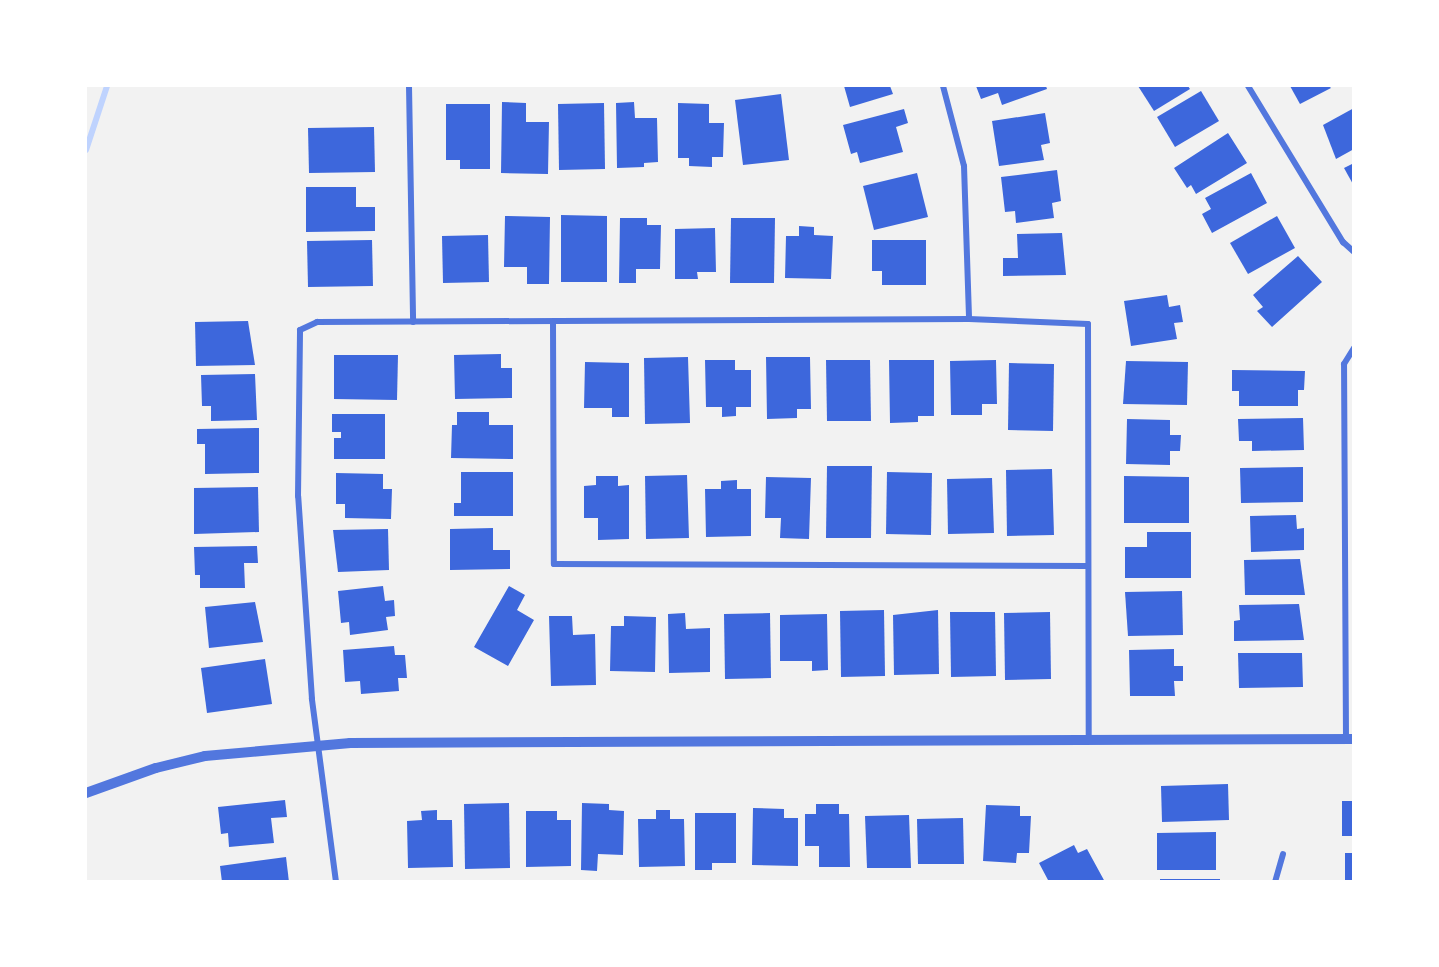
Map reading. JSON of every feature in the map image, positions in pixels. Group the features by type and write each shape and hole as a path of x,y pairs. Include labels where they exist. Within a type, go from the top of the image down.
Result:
{"street":[{"path":"410,86 413,322"},
{"path":"943,86 964,166 969,319"},
{"path":"1248,86 1343,242 1353,252"},
{"path":"336,882 318,745 298,496 300,330 317,322 969,319 1088,324 1089,740"},
{"path":"553,322 554,564 1088,566"},
{"path":"86,793 156,768 205,756 318,745 1350,739 1350,570 1344,364 1353,348"},
{"path":"1275,882 1283,854"}],"building":[{"path":"844,86 890,86 893,94 850,107"},
{"path":"976,86 1046,86 1047,89 1002,105 998,93 981,99"},
{"path":"1138,86 1188,86 1190,89 1154,111"},
{"path":"1290,86 1329,86 1331,88 1300,104"},
{"path":"1201,91 1219,121 1175,147 1157,117"},
{"path":"781,94 789,160 743,165 735,100"},
{"path":"502,102 526,103 526,122 549,122 548,174 501,173"},
{"path":"634,102 635,118 657,118 658,162 644,163 644,167 617,168 616,103"},
{"path":"604,103 605,169 559,170 558,104"},
{"path":"678,103 709,104 709,123 724,123 723,157 712,157 712,167 689,166 689,158 678,158"},
{"path":"446,104 490,104 490,169 460,169 460,160 446,160"},
{"path":"1354,108 1354,149 1336,159 1323,125"},
{"path":"904,109 908,123 896,127 903,152 860,163 857,152 851,154 843,125"},
{"path":"1045,113 1050,143 1041,145 1044,160 999,166 992,121"},
{"path":"374,127 375,172 309,173 308,128"},
{"path":"1228,133 1247,163 1196,194 1191,185 1187,188 1174,168"},
{"path":"1354,163 1354,186 1344,168"},
{"path":"1057,170 1061,201 1052,203 1054,218 1016,223 1015,211 1005,212 1001,177"},
{"path":"917,173 928,217 874,230 863,186"},
{"path":"1251,173 1267,203 1212,233 1202,214 1211,209 1205,198"},
{"path":"306,187 356,187 356,207 375,207 375,231 306,232"},
{"path":"561,215 607,216 607,282 561,282"},
{"path":"505,216 550,217 549,284 527,284 527,267 504,267"},
{"path":"1277,216 1295,248 1248,274 1230,243"},
{"path":"620,218 647,218 647,225 661,225 660,269 636,269 636,283 619,283"},
{"path":"731,218 775,218 774,283 730,283"},
{"path":"799,226 814,227 814,235 833,236 831,279 785,278 786,236 799,236"},
{"path":"715,228 716,272 697,272 698,279 675,279 675,229"},
{"path":"1062,233 1066,275 1003,276 1003,258 1018,258 1017,234"},
{"path":"488,235 489,282 443,283 442,236"},
{"path":"372,240 373,286 308,287 307,241"},
{"path":"872,240 926,240 926,285 882,285 882,271 872,271"},
{"path":"1298,256 1322,282 1272,327 1257,311 1263,307 1253,295"},
{"path":"1167,295 1169,307 1180,305 1183,322 1174,323 1177,339 1131,346 1124,301"},
{"path":"248,321 255,365 196,366 195,322"},
{"path":"501,354 501,368 512,368 512,398 455,399 454,355"},
{"path":"334,355 398,355 397,400 334,399"},
{"path":"688,357 690,423 645,424 644,358"},
{"path":"766,357 810,357 811,409 797,409 797,418 767,419"},
{"path":"705,360 735,360 735,370 751,370 751,407 736,407 736,416 722,417 722,407 706,407"},
{"path":"826,360 870,360 871,421 827,421"},
{"path":"889,360 934,360 934,416 918,416 918,422 890,423"},
{"path":"996,360 997,404 982,404 982,415 951,415 950,361"},
{"path":"1126,361 1188,362 1187,405 1123,404"},
{"path":"585,362 629,363 629,417 612,417 612,408 584,408"},
{"path":"1009,363 1054,364 1053,431 1008,430"},
{"path":"1232,370 1305,371 1304,390 1298,390 1298,406 1239,406 1239,391 1232,391"},
{"path":"255,374 257,420 211,421 211,406 202,406 201,375"},
{"path":"457,412 489,412 489,425 513,425 513,459 451,458 452,425 457,425"},
{"path":"332,414 385,414 385,459 334,459 334,438 341,438 341,432 332,432"},
{"path":"1303,418 1304,450 1252,451 1252,441 1239,441 1238,419"},
{"path":"1127,419 1170,420 1170,435 1181,435 1180,451 1170,451 1170,465 1126,464"},
{"path":"259,428 259,473 205,474 205,444 197,444 197,429"},
{"path":"827,466 872,466 871,538 826,538"},
{"path":"1303,467 1303,502 1241,503 1240,468"},
{"path":"1052,469 1054,535 1007,536 1006,470"},
{"path":"461,472 513,472 513,516 454,516 454,503 461,503"},
{"path":"887,472 932,473 931,535 886,534"},
{"path":"336,473 383,474 383,489 392,489 391,519 345,518 345,504 336,504"},
{"path":"687,475 689,538 646,539 645,476"},
{"path":"596,476 618,476 618,486 629,485 629,539 598,540 598,518 584,518 584,486 596,485"},
{"path":"1124,476 1189,477 1189,523 1124,523"},
{"path":"766,477 811,478 809,539 780,538 781,518 765,518"},
{"path":"992,478 994,533 948,534 947,479"},
{"path":"737,480 737,489 751,489 751,536 706,537 705,489 721,489 721,481"},
{"path":"258,487 259,532 194,534 194,488"},
{"path":"1296,515 1297,529 1304,528 1304,550 1251,552 1250,516"},
{"path":"493,528 493,550 510,550 510,569 450,570 450,529"},
{"path":"388,529 389,570 338,572 333,530"},
{"path":"1147,532 1191,532 1191,578 1125,578 1125,547 1147,547"},
{"path":"257,546 258,563 244,563 245,588 200,588 200,575 195,575 194,547"},
{"path":"1300,559 1305,595 1245,595 1244,560"},
{"path":"383,586 385,601 394,600 395,616 386,617 388,630 350,635 349,622 341,623 338,591"},
{"path":"509,586 525,595 517,610 534,620 508,666 474,647"},
{"path":"1182,591 1183,635 1128,636 1125,592"},
{"path":"255,602 263,642 209,648 205,607"},
{"path":"1299,604 1304,640 1234,641 1234,621 1240,620 1239,605"},
{"path":"884,610 885,676 841,677 840,611"},
{"path":"938,610 939,674 894,675 893,615"},
{"path":"950,612 995,612 996,676 951,677"},
{"path":"1050,612 1051,679 1005,680 1004,613"},
{"path":"685,613 686,629 710,628 710,672 669,673 668,614"},
{"path":"770,613 771,678 725,679 724,614"},
{"path":"827,614 828,670 812,671 812,661 780,661 780,615"},
{"path":"549,616 572,616 573,635 595,634 596,685 551,686"},
{"path":"624,616 656,617 655,672 610,671 611,626 624,626"},
{"path":"394,646 395,655 405,655 407,678 398,678 399,691 361,694 360,681 345,682 343,650"},
{"path":"1174,649 1174,666 1183,666 1183,681 1174,681 1175,696 1130,696 1129,650"},
{"path":"1238,653 1302,653 1303,687 1239,688"},
{"path":"265,659 272,704 207,713 201,668"},
{"path":"1228,784 1229,820 1162,822 1161,786"},
{"path":"285,800 287,817 271,818 274,843 229,847 228,833 221,834 218,807"},
{"path":"1342,801 1354,801 1354,836 1342,836"},
{"path":"509,803 510,868 465,869 464,804"},
{"path":"582,803 609,804 609,810 624,811 623,855 598,854 597,871 581,870"},
{"path":"816,804 839,804 839,814 849,814 850,867 819,867 819,846 805,846 805,814 816,814"},
{"path":"986,805 1020,806 1020,816 1031,816 1029,853 1017,853 1016,863 983,861"},
{"path":"753,808 784,809 784,818 798,818 798,866 752,865"},
{"path":"437,810 437,820 452,820 453,867 408,868 407,821 422,820 421,811"},
{"path":"656,810 670,810 670,819 684,819 685,866 639,867 638,819 656,819"},
{"path":"526,811 557,811 557,820 571,820 571,866 526,867"},
{"path":"695,813 736,813 736,863 712,863 712,870 695,870"},
{"path":"909,815 911,868 867,868 865,816"},
{"path":"963,818 964,864 918,864 917,819"},
{"path":"1216,832 1216,870 1157,870 1157,833"},
{"path":"1074,845 1078,853 1087,849 1105,882 1044,882 1048,880 1039,863"},
{"path":"1345,853 1354,853 1354,882 1345,882"},
{"path":"286,857 289,882 222,882 220,866"},
{"path":"1160,879 1220,879 1220,882 1160,882"}],"waterway":[{"path":"86,150 107,86"}]}
